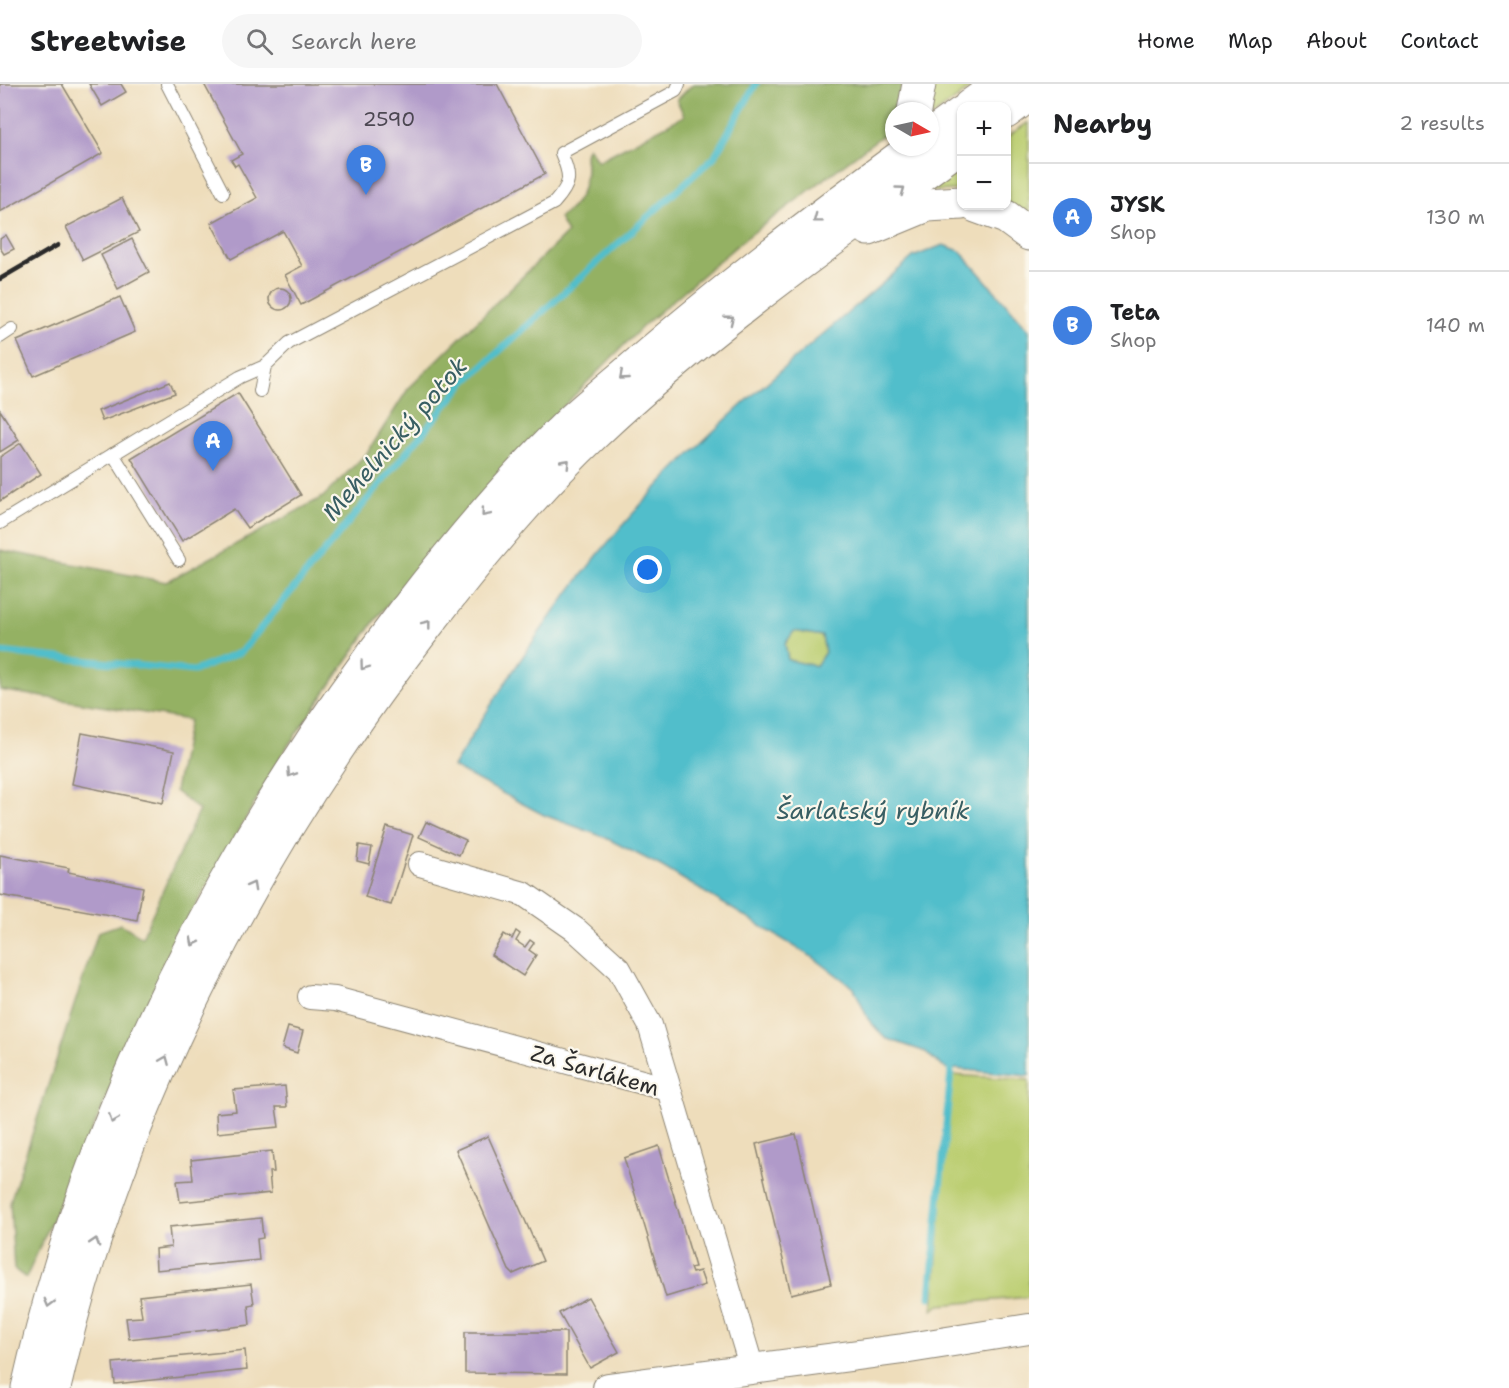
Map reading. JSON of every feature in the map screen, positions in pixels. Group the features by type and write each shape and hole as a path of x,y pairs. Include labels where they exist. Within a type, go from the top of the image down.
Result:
{"highway":[{"path":"916,102 919,84"},
{"path":"976,102 1001,84"},
{"path":"1011,108 1029,95"},
{"path":"939,130 957,117"},
{"path":"28,1388 50,1366 101,1220 175,1036 233,920 279,838 343,739 458,585 526,505 585,443 684,354 820,249 957,149"},
{"path":"863,184 886,156"},
{"path":"50,1366 52,1293 81,1203 155,1021 221,891 265,814 322,723 440,566 494,502 572,420 731,284 902,156"},
{"path":"820,249 927,205 957,203"},
{"path":"987,210 1006,217 1029,234"}],"street":[{"path":"420,864 524,894 576,930 593,945 619,969 650,1025 668,1089"},
{"name":"Za Šarlákem","path":"310,997 335,999 668,1089 752,1369"},
{"path":"608,1388 1029,1329"}],"lane":[{"path":"167,84 223,193"},
{"path":"0,523 240,377 265,366 289,343 554,203 567,189 570,173 561,153 676,91 679,84"},
{"path":"0,337 12,329"},
{"path":"260,391 265,366"},
{"path":"113,454 179,560"}],"green space":[{"path":"693,84 902,84 900,102 885,102 884,134 741,242 643,326 555,415 378,616 287,747 183,928 26,1278 14,1269 10,1202 98,932 121,924 142,937 199,810 175,791 189,720 0,690 0,550 166,582 323,497 368,452 408,389 567,233 559,218 572,208 583,189 585,156 588,147 598,161 684,116 677,100"},
{"path":"932,84 976,84 939,111 939,102 931,102"},
{"path":"1029,122 1029,217 1011,206 1011,134"},
{"path":"957,171 957,190 927,191"},
{"path":"794,631 822,636 825,652 816,666 788,660 785,644"},
{"path":"951,1075 1029,1080 1029,1297 939,1305 933,1310"}],"water":[{"name":"Šarlatský rybník","path":"943,245 960,251 1029,330 1029,1076 945,1068 923,1051 885,1038 868,1019 854,988 814,958 661,866 604,837 544,815 453,767 499,692 549,618 603,548 632,515 722,423 913,257","holes":["794,631 822,636 825,652 816,666 788,660 785,644"]}],"building":[{"path":"0,84 62,84 103,153 0,212"},
{"path":"89,84 121,84 126,92 102,106"},
{"path":"204,84 497,84 545,174 301,305 285,275 302,266 283,231 231,259 211,223 257,198 238,164 235,166 231,160 242,154"},
{"path":"122,198 139,232 83,260 66,227"},
{"path":"6,235 14,249 4,254 0,248 0,239"},
{"path":"132,239 149,272 118,289 101,255"},
{"path":"280,288 288,291 291,299 288,307 280,310 272,307 269,299 272,291"},
{"path":"120,297 135,332 33,376 17,341"},
{"path":"170,382 175,393 102,421 98,411"},
{"path":"238,393 301,495 247,528 234,509 182,541 131,458"},
{"path":"0,410 19,440 0,452"},
{"path":"21,443 41,474 0,501 0,457"},
{"path":"82,733 174,751 163,803 72,784"},
{"path":"426,822 466,840 459,855 419,837"},
{"path":"387,827 413,835 391,905 365,897"},
{"path":"359,845 372,847 369,864 357,861"},
{"path":"0,855 69,868 68,872 143,887 137,920 0,895"},
{"path":"516,931 520,934 516,941 525,947 530,940 534,943 529,950 536,955 523,976 491,955 504,934 512,939"},
{"path":"288,1027 303,1031 297,1053 282,1048"},
{"path":"285,1086 287,1107 276,1107 279,1127 217,1133 216,1113 236,1111 233,1090"},
{"path":"796,1134 831,1284 791,1294 756,1144"},
{"path":"488,1136 543,1261 513,1274 509,1270 456,1150"},
{"path":"659,1146 695,1267 690,1268 692,1273 700,1271 705,1285 666,1297 624,1158"},
{"path":"272,1151 274,1172 269,1172 271,1193 180,1202 177,1181 193,1180 191,1160"},
{"path":"261,1218 263,1238 257,1239 259,1260 156,1270 155,1249 171,1247 169,1227"},
{"path":"251,1284 254,1304 248,1305 250,1325 129,1339 126,1318 142,1317 139,1296"},
{"path":"588,1297 619,1352 590,1368 559,1313"},
{"path":"465,1332 566,1332 566,1374 465,1373"},
{"path":"245,1350 247,1370 115,1384 113,1363"}],"waterway":[{"name":"Mehelnický potok","path":"0,652 194,671 241,652 464,383 714,157 756,84"},
{"path":"930,1297 952,1060"}],"railway":[{"path":"0,279 58,245"}],"place":[{"name":"Teta","path":"366,195"},
{"name":"JYSK","path":"213,471"}]}
